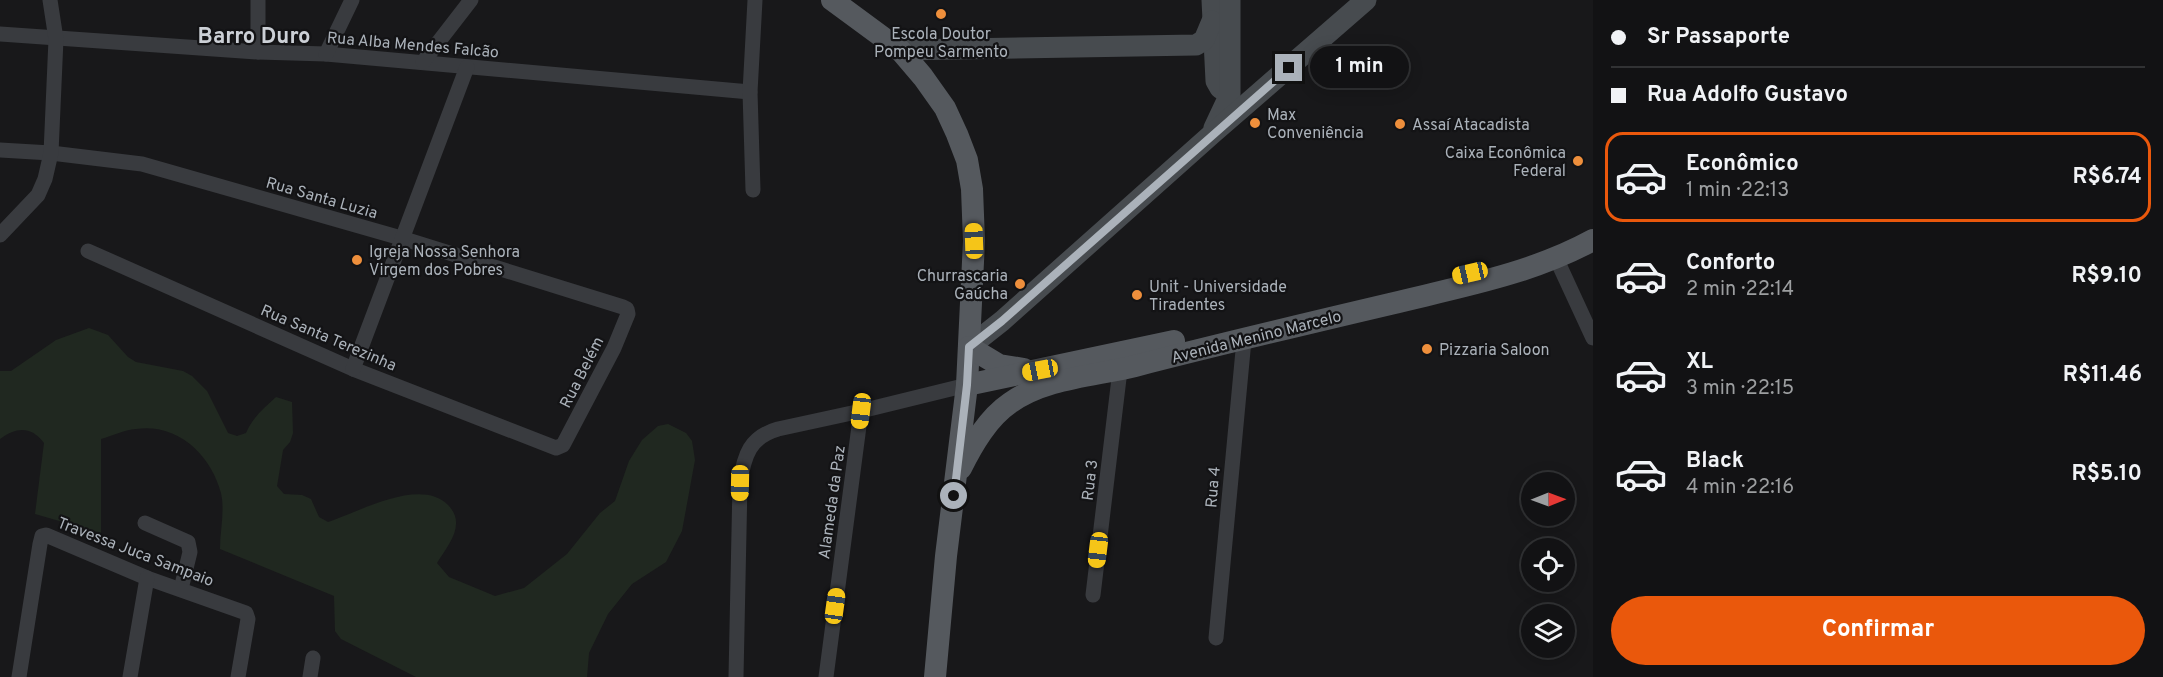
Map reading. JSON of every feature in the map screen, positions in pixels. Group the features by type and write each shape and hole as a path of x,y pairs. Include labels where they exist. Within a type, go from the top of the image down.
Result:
{"main road":[{"path":"832,0 900,50 923,77 945,108 967,160 972,189 974,241 967,385 934,677"},
{"path":"1212,134 1230,94 1230,0"},
{"path":"969,347 1002,321 1366,0"},
{"path":"900,50 1196,45 1204,40 1212,10"},
{"path":"1212,10 1216,81 1220,88 1230,94 1250,95 1263,90"},
{"name":"Avenida Menino Marcelo","path":"967,385 1488,269 1553,246 1593,227"},
{"name":"Avenida Menino Marcelo","path":"955,480 973,444 990,422 1009,404 1051,384 1473,284 1556,258 1593,240"},
{"path":"969,347 999,365 1040,370"}],"street":[{"path":"0,235 38,195 45,179 51,153 56,39 50,0"},
{"path":"258,0 258,52"},
{"path":"326,54 352,0"},
{"path":"423,62 471,0"},
{"path":"753,190 750,92 755,0"},
{"name":"Rua Alba Mendes Falcão","path":"0,34 258,52 326,54 750,92"},
{"path":"353,369 467,67"},
{"name":"Rua Santa Luzia","path":"0,150 51,153 142,164 401,238 627,309"},
{"name":"Rua Santa Terezinha","path":"88,250 353,369 559,448"},
{"path":"1556,258 1593,338"},
{"name":"Rua Belém","path":"559,448 563,445 614,348 628,314 627,309"},
{"name":"Rua 4","path":"1216,638 1244,340"},
{"name":"Rua 3","path":"1093,595 1120,369"},
{"path":"736,677 740,483 742,463 751,446 767,432 967,385"},
{"name":"Alameda da Paz","path":"826,677 861,411"},
{"path":"145,523 188,542 190,552 181,589"},
{"name":"Travessa Juca Sampaio","path":"20,677 41,538 44,535 147,578 241,610 248,615 238,677"},
{"path":"130,677 147,578"},
{"path":"310,677 313,658"}],"shaded area":[{"path":"89,328 108,335 128,357 136,362 183,371 192,376 207,391 228,433 237,436 246,433 255,418 276,397 292,402 293,433 290,442 283,450 277,486 284,494 302,495 311,499 319,517 328,522 406,495 422,494 436,497 448,505 456,520 454,534 437,563 449,577 495,596 524,588 567,554 600,513 615,501 629,461 642,440 658,426 668,424 686,433 692,441 695,460 682,531 666,562 632,584 608,614 589,653 587,677 416,677 341,639 335,631 334,596 220,549 223,507 216,479 201,454 179,437 166,431 151,428 132,430 101,439 101,533 35,514 44,443 39,437 24,430 12,432 0,439 0,371 11,371 56,340"}],"place":[{"name":"Escola Doutor Pompeu Sarmento","path":"941,14"},
{"name":"Max Conveniência","path":"1255,123"},
{"name":"Assaí Atacadista","path":"1400,124"},
{"name":"Caixa Econômica Federal","path":"1578,161"},
{"name":"Igreja Nossa Senhora Virgem dos Pobres","path":"357,260"},
{"name":"Churrascaria Gaúcha","path":"1020,284"},
{"name":"Unit - Universidade Tiradentes","path":"1137,295"},
{"name":"Pizzaria Saloon","path":"1427,349"}],"district":[{"name":"Barro Duro","path":"254,35"}],"route":[{"path":"954,496 967,385 969,347 1002,321 1289,68"}]}
